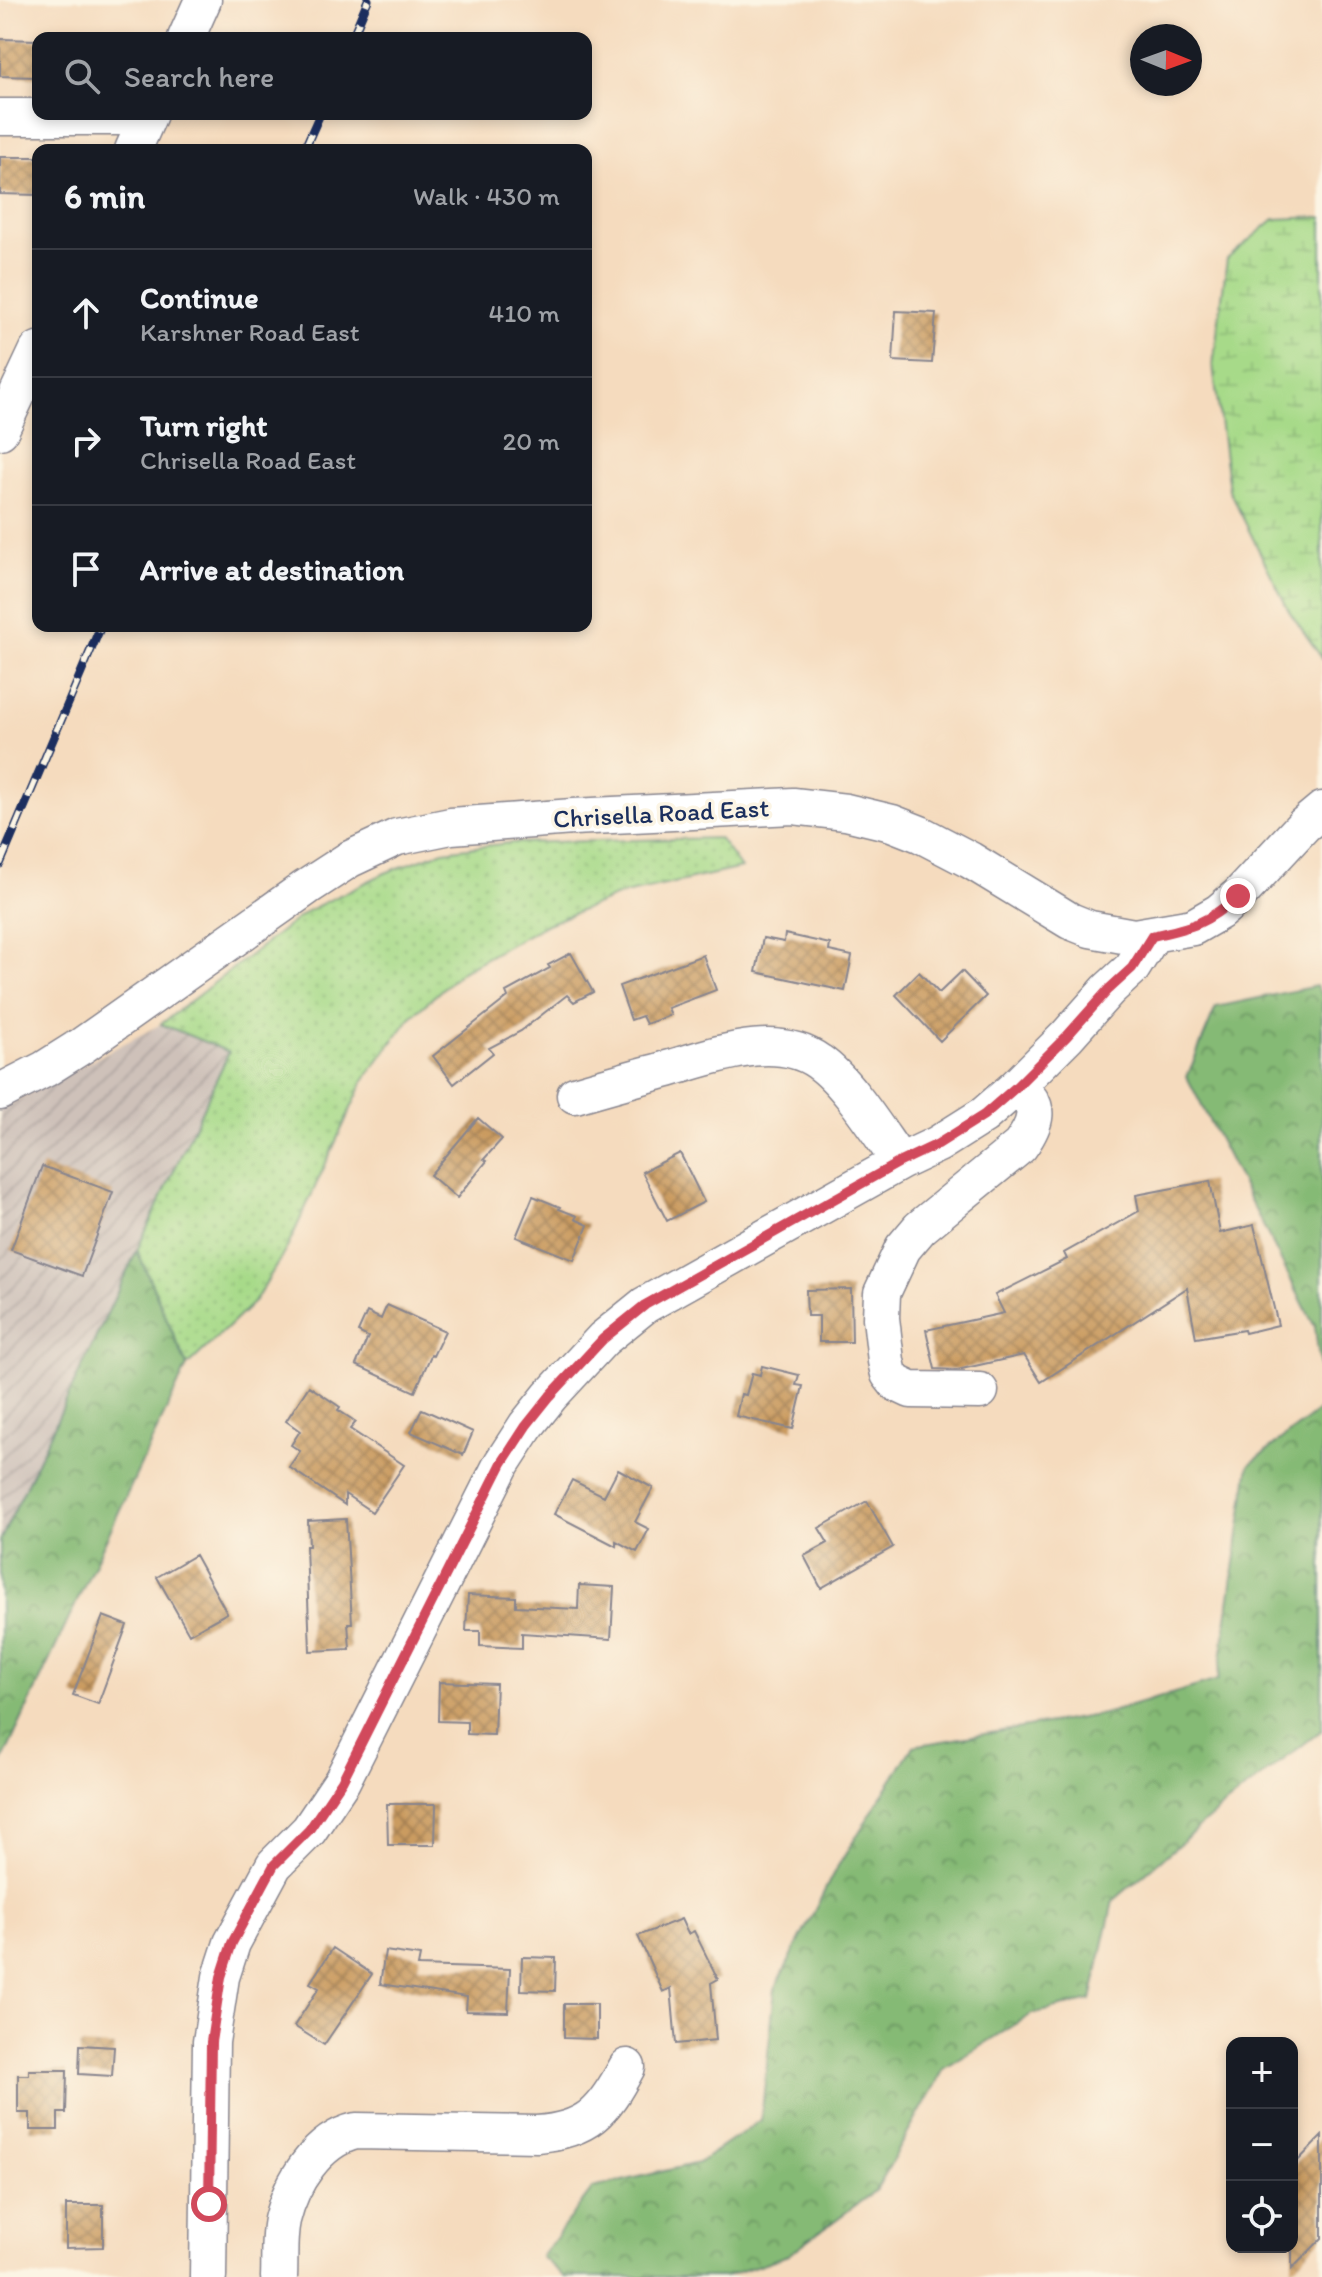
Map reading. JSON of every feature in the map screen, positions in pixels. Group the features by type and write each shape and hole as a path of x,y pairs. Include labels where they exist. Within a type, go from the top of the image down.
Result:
{"street":[{"path":"189,32 203,0"},
{"path":"0,117 32,117"},
{"path":"136,144 146,120"},
{"path":"4,410 32,361"},
{"name":"Chrisella Road East","path":"0,1092 83,1045 350,859 397,837 451,826 521,820 793,806 846,812 892,823 920,834 970,860 1070,921 1114,935 1134,937 1193,927 1219,912 1322,810"},
{"path":"208,2277 211,2042 221,1977 232,1943 274,1865 309,1830 342,1781 502,1463 526,1426 603,1339 645,1305 900,1162 938,1144 984,1115 1015,1088 1132,968 1152,936"},
{"path":"575,1095 727,1053 753,1048 792,1049 807,1054 838,1078 900,1162"},
{"path":"980,1391 911,1390 896,1383 889,1374 886,1361 881,1318 882,1293 903,1248 920,1228 1020,1146 1032,1129 1035,1114 1032,1103 1015,1088"},
{"path":"279,2277 281,2222 289,2198 299,2177 329,2142 340,2134 356,2131 560,2132 587,2121 611,2095 627,2067"}],"shaded area":[{"path":"161,1024 230,1052 0,1541 0,1109"}],"green space":[{"path":"1322,217 1322,658 1289,611 1229,490 1213,365 1227,259 1274,219"},
{"path":"719,838 741,868 620,895 547,924 462,971 410,1018 364,1080 288,1246 255,1301 187,1366 137,1250 229,1052 161,1024 307,911 385,873 443,851 509,843"},
{"path":"1316,986 1322,995 1322,1384 1315,1327 1187,1077 1216,1007"},
{"path":"137,1250 187,1366 0,1766 0,1541"},
{"path":"1322,1408 1322,1730 1220,1809 1113,1901 1091,2000 1032,2014 944,2069 876,2190 788,2255 724,2277 565,2277 541,2257 593,2188 698,2163 761,2120 775,1989 833,1874 913,1746 1104,1714 1218,1680 1249,1465"}],"building":[{"path":"0,39 32,40 32,77 0,76"},
{"path":"0,157 32,157 32,195 0,194"},
{"path":"896,311 936,313 932,363 893,361"},
{"path":"785,934 830,944 829,951 852,956 845,991 756,972 763,938 784,942"},
{"path":"571,953 593,992 574,1002 567,995 521,1031 489,1048 493,1053 454,1084 433,1056 508,997 506,992"},
{"path":"703,955 716,990 668,1008 671,1015 646,1024 642,1016 631,1020 619,986"},
{"path":"962,971 986,996 940,1041 896,995 919,972 939,993"},
{"path":"478,1118 502,1139 457,1198 430,1175"},
{"path":"680,1153 704,1202 667,1221 642,1172"},
{"path":"42,1166 113,1192 82,1276 11,1250"},
{"path":"1210,1181 1220,1233 1254,1225 1278,1325 1245,1333 1244,1330 1196,1338 1187,1288 1041,1382 1024,1355 957,1370 935,1369 926,1330 1004,1313 995,1295 1067,1259 1064,1253 1139,1211 1136,1195"},
{"path":"533,1196 560,1207 588,1225 574,1260 516,1237"},
{"path":"851,1289 852,1342 819,1342 819,1316 807,1316 806,1290"},
{"path":"387,1305 445,1331 415,1392 356,1365 368,1337 358,1332 367,1312 381,1319"},
{"path":"762,1366 799,1375 796,1385 803,1386 793,1429 736,1416 741,1394 746,1395 752,1373 760,1375"},
{"path":"309,1386 356,1422 350,1429 404,1465 372,1512 345,1494 345,1505 289,1467 300,1451 291,1445 300,1431 286,1421"},
{"path":"422,1409 473,1432 463,1455 411,1432"},
{"path":"618,1469 653,1488 635,1522 649,1529 637,1552 616,1541 616,1546 554,1514 572,1480 604,1496"},
{"path":"867,1501 893,1547 821,1588 804,1556 828,1543 819,1528"},
{"path":"346,1519 352,1623 348,1623 350,1649 310,1651 308,1521"},
{"path":"195,1555 227,1613 189,1634 157,1577"},
{"path":"579,1585 614,1587 611,1639 522,1633 522,1648 480,1646 480,1631 466,1631 468,1595 516,1597 516,1606 578,1609"},
{"path":"103,1616 127,1625 98,1704 73,1695"},
{"path":"439,1682 496,1684 494,1735 467,1734 467,1722 438,1721"},
{"path":"387,1804 436,1804 435,1845 388,1845"},
{"path":"681,1919 688,1934 694,1931 718,1979 711,1983 716,2040 676,2044 671,1988 663,1992 638,1936"},
{"path":"333,1948 372,1974 324,2045 294,2026 319,1988 310,1983"},
{"path":"385,1951 420,1956 418,1966 510,1969 508,2012 466,2011 467,1997 380,1984"},
{"path":"522,1957 556,1958 555,1991 521,1990"},
{"path":"564,2004 597,2004 597,2039 564,2038"},
{"path":"80,2045 114,2047 112,2076 79,2074"},
{"path":"29,2070 67,2070 66,2113 58,2113 58,2130 30,2130 30,2113 18,2113 18,2075 29,2075"},
{"path":"1322,2136 1322,2238 1292,2269 1292,2253 1298,2253 1298,2161"},
{"path":"66,2205 103,2205 103,2247 66,2248"}],"railway":[{"path":"355,32 368,0"},
{"path":"307,144 317,120"},
{"path":"0,864 98,632"}],"route":[{"path":"209,2204 211,2042 221,1977 232,1943 274,1865 309,1830 342,1781 502,1463 526,1426 603,1339 645,1305 900,1162 938,1144 984,1115 1015,1088 1132,968 1152,936 1193,927 1238,896"}]}
